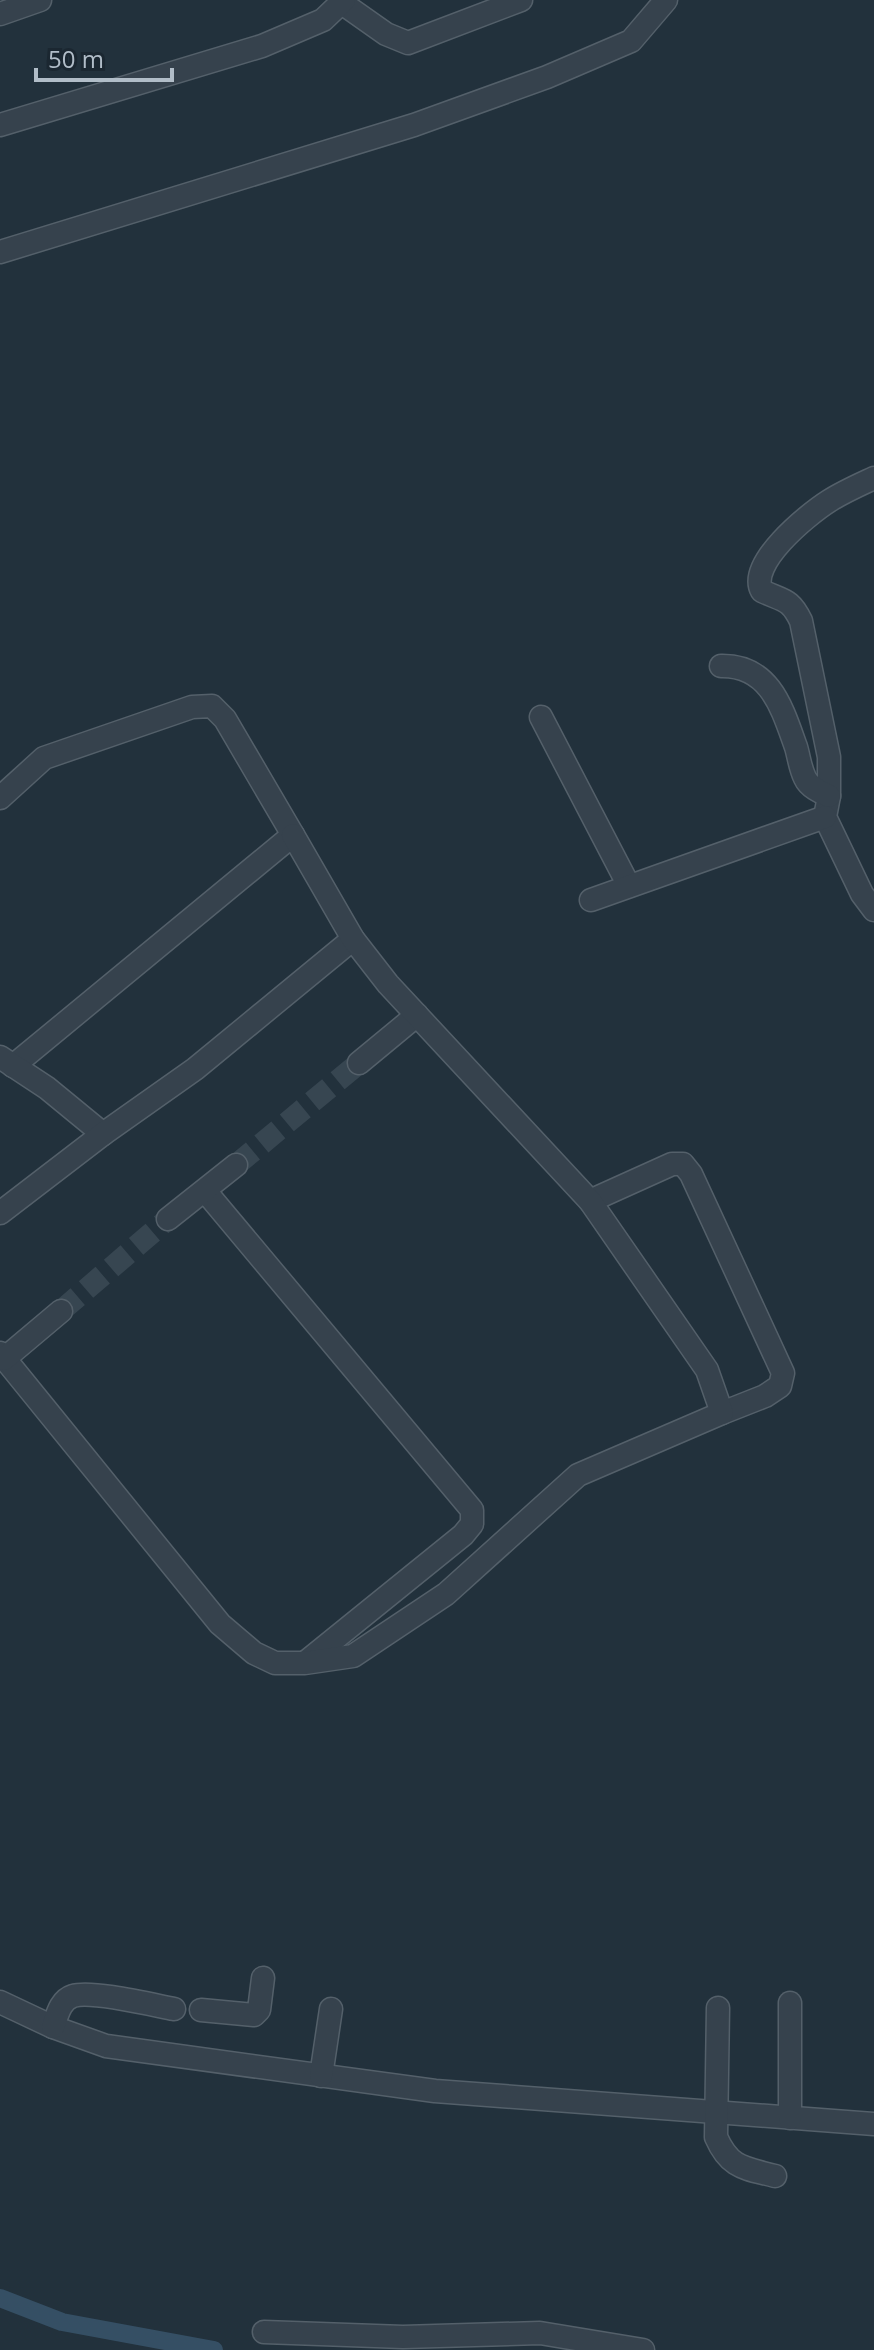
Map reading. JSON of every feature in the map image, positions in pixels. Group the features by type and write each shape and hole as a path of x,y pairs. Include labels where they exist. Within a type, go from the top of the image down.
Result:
{"street":[{"path":"0,14 40,0"},
{"path":"0,125 262,46 323,20 343,1 386,34 408,43 521,0"},
{"path":"0,252 414,125 547,77 631,41 666,0"},
{"path":"827,807 829,757 801,621 795,608 786,600 762,591 759,573 768,558 798,526 828,502 874,478"},
{"path":"721,666 737,666 753,672 765,681 774,694 796,747 805,780 827,807 862,894 874,910"},
{"path":"0,798 44,758 192,707 212,706 225,719 353,939 388,984 590,1201 707,1370 722,1413"},
{"path":"541,717 629,886"},
{"path":"591,900 827,807"},
{"path":"103,1134 47,1088 7,1062 293,835"},
{"path":"0,1213 195,1069 353,939"},
{"path":"359,1063 417,1015"},
{"path":"61,1311 2,1356 220,1624 254,1653 275,1663 305,1663 353,1656 446,1594 578,1475 780,1386 783,1373 691,1174 683,1164 672,1164 590,1201"},
{"path":"168,1219 206,1192 236,1165"},
{"path":"206,1192 472,1510 472,1524 463,1535 305,1663"},
{"path":"201,2010 254,2015 259,2010 263,1978"},
{"path":"53,2027 60,2008 72,1996 88,1994 174,2009"},
{"path":"0,2002 53,2027 106,2046 435,2091 874,2124"},
{"path":"790,2003 790,2118"},
{"path":"718,2008 716,2137 723,2154 734,2165 775,2176"},
{"path":"321,2076 331,2009"},
{"path":"264,2332 403,2337 540,2333 643,2350"}],"waterway":[{"path":"0,2298 62,2322 214,2350"}],"tunnel":[{"path":"236,1165 359,1063"},
{"path":"61,1311 168,1219"}]}
